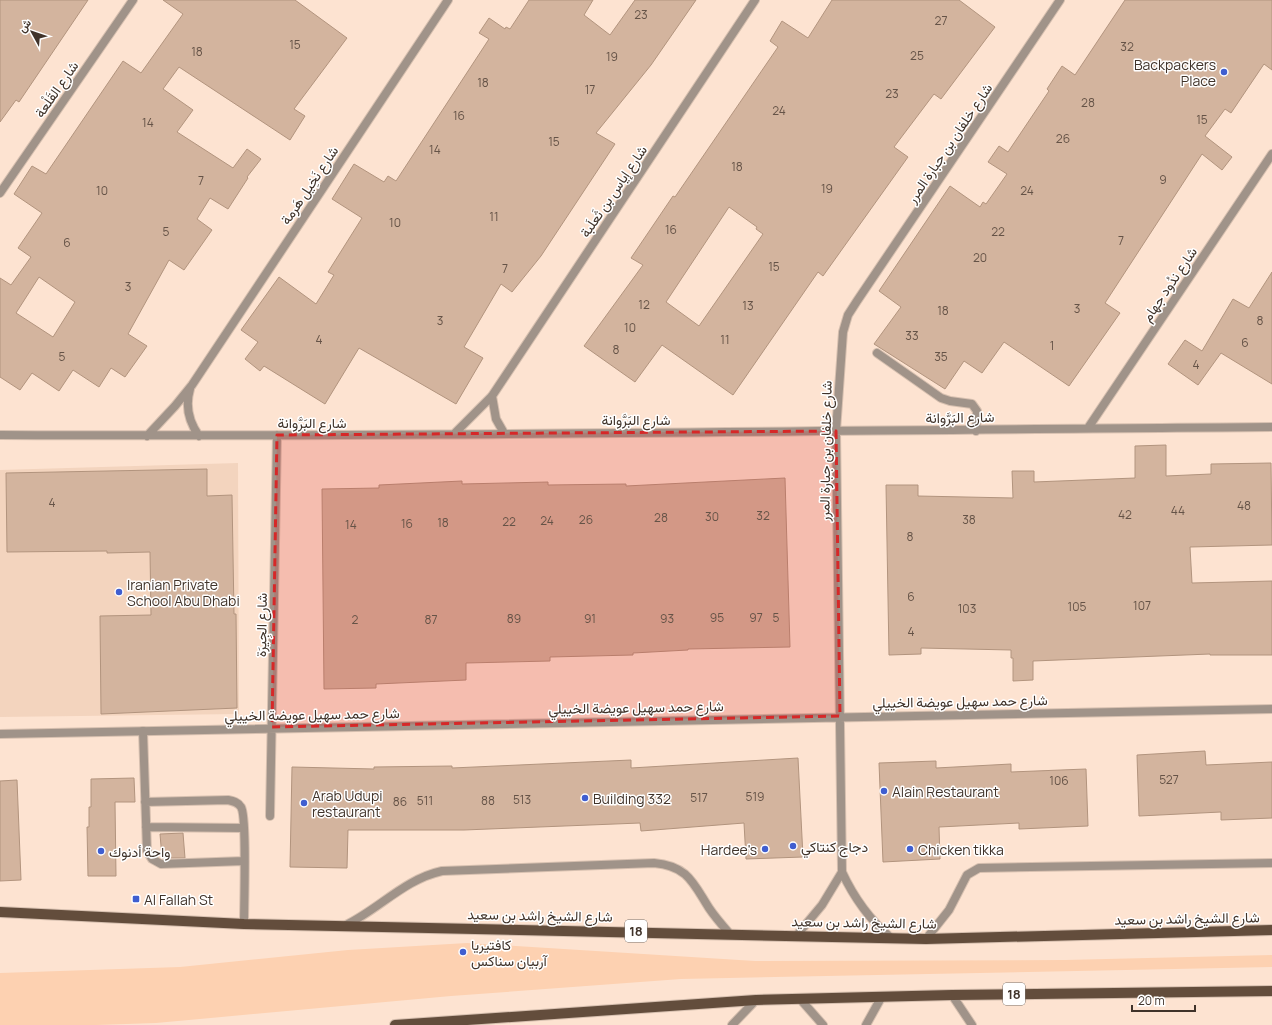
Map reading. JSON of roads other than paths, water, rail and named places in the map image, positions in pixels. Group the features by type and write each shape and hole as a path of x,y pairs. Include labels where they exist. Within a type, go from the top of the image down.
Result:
{"main road":[{"name":"شارع الشيخ راشد بن سعيد","path":"0,912 244,924 728,933 926,939 1272,930"},
{"name":"18","path":"395,1025 756,1000 952,995 1272,991"}],"street":[{"name":"شارع القَلْعة","path":"0,193 133,0"},
{"name":"شارع نَخِيل هَرمة","path":"147,436 171,411 192,385 448,0"},
{"name":"شارع إياس بن ثَعلَبة","path":"454,434 492,396 755,0"},
{"name":"شارع خلفان بن جبارة المرر","path":"891,938 879,927 857,901 842,872 836,431 843,332 848,315 1060,0"},
{"name":"شارع ندُود جهام","path":"1088,428 1272,154"},
{"path":"877,353 941,398 950,401 972,404 977,411 976,431"},
{"name":"شارع نَخِيل هَرمة","path":"192,385 189,393 188,411 194,428 199,436"},
{"path":"492,396 496,419 504,433"},
{"name":"شارع البَرَّوانة","path":"0,435 199,436 976,431 1088,428 1272,427"},
{"name":"شارع الجِيرَة","path":"270,816 277,435"},
{"name":"شارع حمد سهيل عويضة الخييلي","path":"0,734 272,727 1272,709"},
{"path":"143,731 147,851 152,859 156,862 166,864 244,861"},
{"path":"145,802 233,800 241,806 243,810 244,828 244,924"},
{"path":"146,828 244,828"},
{"path":"346,925 371,912 417,878 436,872 654,863 677,868 687,875 695,884 718,921 728,933"},
{"path":"926,939 948,910 967,875 979,868 1272,863"},
{"path":"797,935 822,905 842,872"},
{"path":"952,995 972,1025"},
{"path":"866,1025 881,998"},
{"path":"732,1025 756,1000"},
{"path":"801,1000 823,1025"}],"place":[{"name":"Backpackers Place","path":"1224,72"},
{"name":"Iranian Private School Abu Dhabi","path":"119,592"},
{"name":"Alain Restaurant","path":"884,791"},
{"name":"Building 332","path":"585,798"},
{"name":"Arab Udupi restaurant","path":"304,803"},
{"name":"دجاج كنتاكي","path":"793,846"},
{"name":"Hardee's","path":"765,849"},
{"name":"Chicken tikka","path":"910,849"},
{"name":"واحة أدنوك","path":"101,851"},
{"name":"Al Fallah St","path":"136,899"},
{"name":"كافتيريا آربيان سناكس","path":"463,952"}]}
